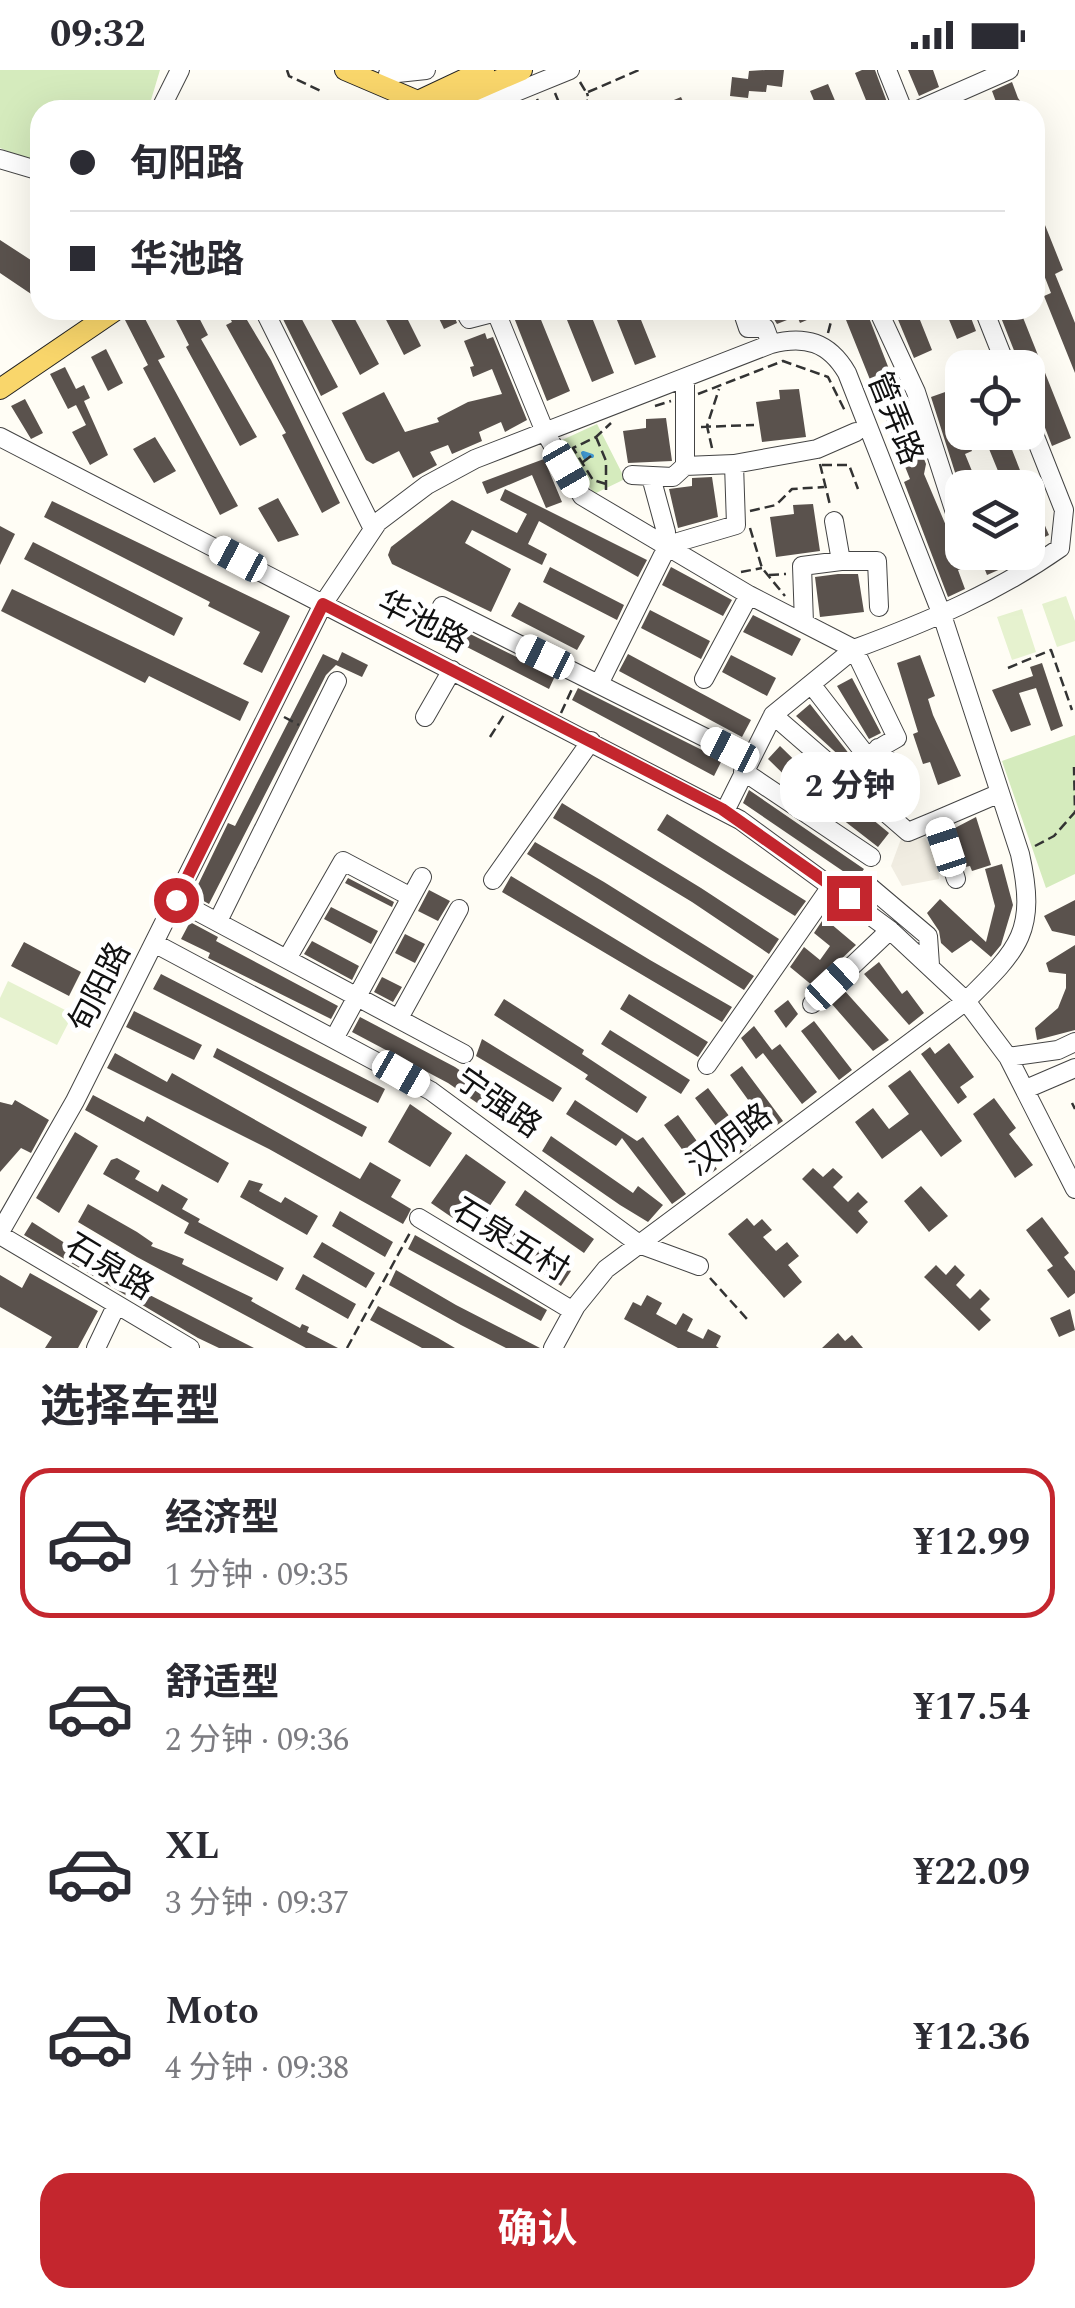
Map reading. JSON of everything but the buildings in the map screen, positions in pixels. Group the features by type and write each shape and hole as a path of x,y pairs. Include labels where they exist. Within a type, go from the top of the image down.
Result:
{"main road":[{"path":"345,70 418,100"},
{"path":"435,100 484,70"},
{"path":"439,100 522,70"},
{"path":"383,72 422,100"},
{"path":"0,377 82,320"},
{"path":"0,389 101,320"}],"street":[{"path":"165,100 180,70"},
{"path":"383,72 426,70"},
{"path":"887,70 899,100"},
{"path":"941,100 1009,70"},
{"path":"506,100 570,81"},
{"path":"0,158 30,168"},
{"path":"269,320 373,528"},
{"path":"500,320 577,504 606,513 666,543 749,595 854,648 896,738 842,775 808,814"},
{"path":"745,320 748,328 765,328 771,344"},
{"path":"883,320 916,392 945,482"},
{"path":"988,320 1000,350"},
{"path":"323,604 373,528 426,485 475,459 771,344 806,340 824,346"},
{"name":"管弄路","path":"824,346 847,373 942,615 1028,888 1024,936 1012,956 966,1001"},
{"path":"684,378 685,466"},
{"path":"600,684 666,543 666,532 641,476 674,476 685,466 819,457 856,432"},
{"name":"华池路","path":"0,436 725,811 832,885 890,930 966,1001 1008,1056 1075,1189"},
{"path":"725,811 773,715 854,648 942,615 1018,578 1060,548 1064,510 1040,450"},
{"path":"666,543 736,525 743,507 726,464"},
{"path":"834,521 841,561"},
{"path":"797,619 802,566 876,561 879,607"},
{"path":"704,678 749,595"},
{"name":"旬阳路","path":"0,1233 66,1117 323,604"},
{"path":"442,606 730,750"},
{"path":"426,717 452,670"},
{"path":"218,921 337,681"},
{"path":"812,684 908,786"},
{"path":"773,715 908,832 1000,793"},
{"path":"493,880 590,741"},
{"path":"743,771 871,857"},
{"path":"937,820 956,880"},
{"path":"288,958 343,861 411,896"},
{"path":"335,1037 422,877"},
{"path":"707,1065 832,885"},
{"path":"849,898 870,887 928,936 930,965"},
{"path":"176,900 464,1054"},
{"path":"400,1018 459,909"},
{"path":"812,1004 890,930"},
{"name":"宁强路","path":"154,943 430,1091 639,1244 698,1266"},
{"name":"汉阴路","path":"552,1348 573,1311 606,1270 966,1001"},
{"path":"1008,1056 1058,1050 1075,1042"},
{"path":"1026,1089 1075,1068"},
{"name":"石泉五村","path":"419,1218 573,1311"},
{"name":"石泉路","path":"0,1233 190,1348"},
{"path":"96,1348 116,1306"}],"path":[{"path":"287,70 289,76 321,91"},
{"path":"586,92 639,70"},
{"path":"559,100 555,92 570,81 582,81 590,100"},
{"path":"824,346 831,320"},
{"path":"651,407 720,387 784,361 828,377 856,432"},
{"path":"720,387 707,426 726,464"},
{"path":"606,484 593,480 573,448 596,437 618,416"},
{"path":"685,430 754,425"},
{"path":"596,437 606,462 606,513"},
{"path":"582,462 591,456"},
{"path":"834,521 819,457 848,465 858,489"},
{"path":"797,619 788,599 762,568 743,507 776,505 792,489 824,487"},
{"path":"720,577 762,568"},
{"path":"768,575 802,573"},
{"path":"1008,668 1051,650 1072,710"},
{"path":"556,724 579,674"},
{"path":"490,738 512,701"},
{"path":"270,710 311,731"},
{"path":"1020,854 1054,836 1075,812 1074,768"},
{"path":"1072,1104 1075,1109"},
{"path":"346,1348 419,1218"},
{"path":"698,1266 746,1319"}],"green space":[{"path":"0,70 160,70 151,100 30,100 30,161 0,148"},
{"path":"597,424 625,479 594,494 560,441"},
{"path":"1066,596 1075,621 1075,641 1057,647 1042,604"},
{"path":"1022,609 1036,652 1012,660 997,617"},
{"path":"1075,735 1075,874 1046,888 1002,761"},
{"path":"8,981 73,1014 57,1045 0,1017 0,998"}],"shaded area":[{"path":"925,838 937,858 939,879 902,886 891,866 901,839"}],"waterway":[{"path":"586,459 583,453 592,456"}],"route":[{"path":"176,900 323,604 722,809 849,898"}]}
